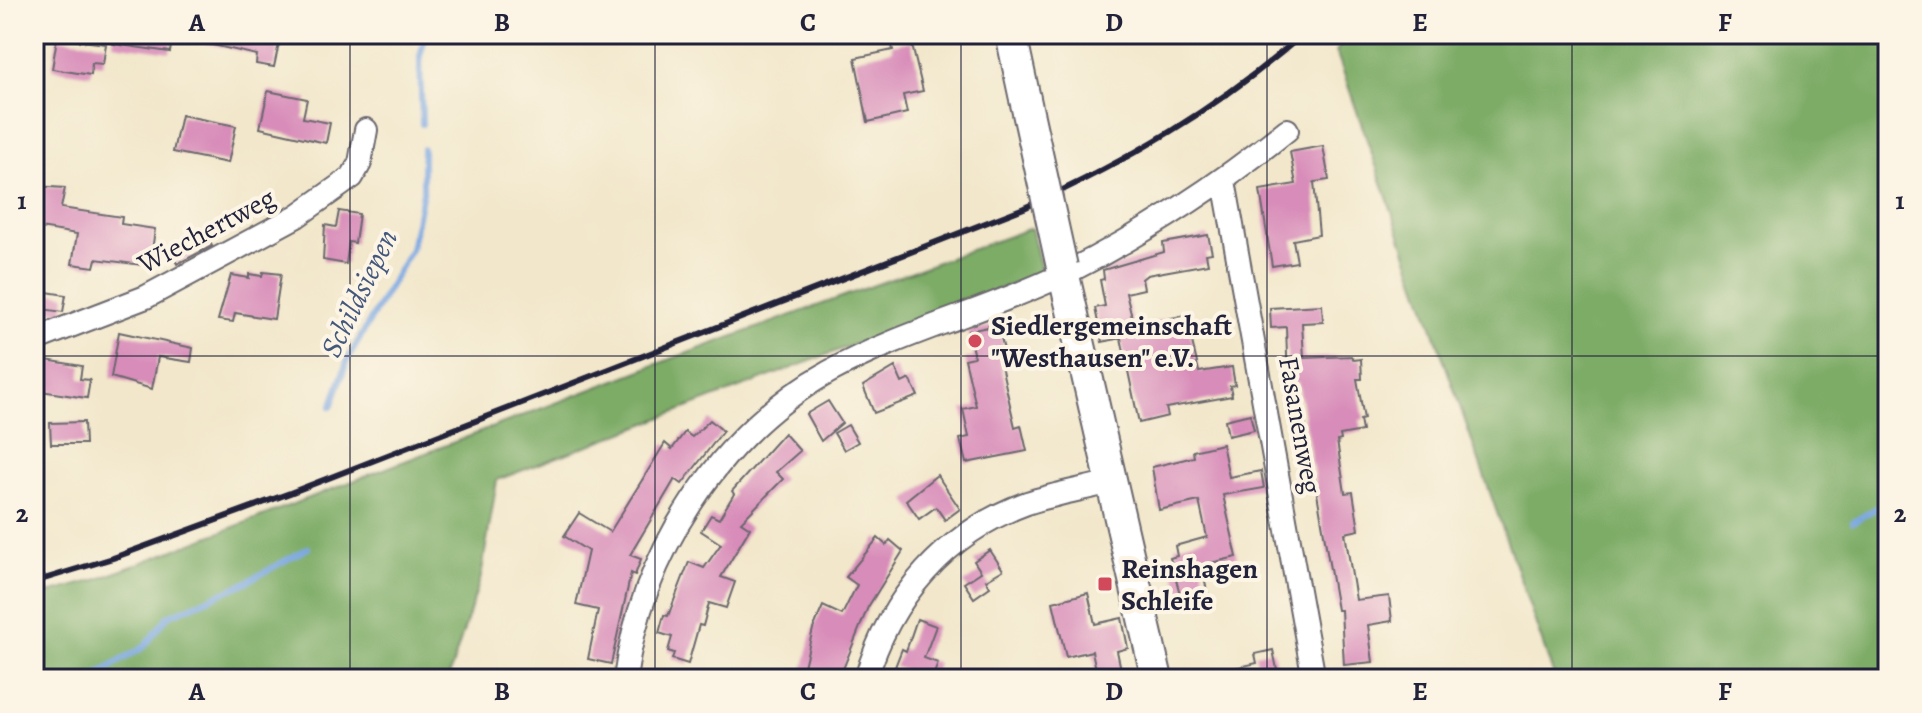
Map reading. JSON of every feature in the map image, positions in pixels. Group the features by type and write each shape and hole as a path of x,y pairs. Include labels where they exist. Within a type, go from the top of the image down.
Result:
{"main road":[{"path":"1011,34 1062,271 1157,679"}],"street":[{"name":"Wiechertweg","path":"34,340 146,297 297,216 352,177 360,163 366,130"},
{"path":"625,679 640,610 663,554 699,491 738,444 827,373 1062,271 1224,181 1287,130"},
{"name":"Fasanenweg","path":"1224,181 1314,679"},
{"path":"866,679 877,648 903,599 951,545 977,528 1027,504 1111,482"}],"green space":[{"path":"1350,34 1888,34 1888,679 1555,679 1336,51"},
{"path":"1031,228 1042,273 497,480 481,577 448,679 34,679 34,597 96,580 652,366"}],"building":[{"path":"114,34 173,34 170,52 113,44"},
{"path":"196,34 281,34 274,67 256,64 257,55 195,41"},
{"path":"57,38 106,44 103,64 92,63 91,75 52,69"},
{"path":"911,41 923,91 903,95 907,113 868,122 855,58 893,50 892,45"},
{"path":"268,91 307,99 303,118 330,123 326,143 260,128"},
{"path":"181,115 236,126 228,163 173,152"},
{"path":"1323,146 1329,180 1314,182 1319,235 1293,240 1297,262 1272,266 1260,190 1296,184 1290,152"},
{"path":"34,186 65,188 61,208 122,217 121,224 155,229 150,266 96,259 94,267 72,264 77,234 34,227"},
{"path":"339,211 359,214 355,243 349,242 346,264 323,260 325,225 336,227"},
{"path":"204,231 212,246 177,264 169,248"},
{"path":"1208,235 1212,253 1206,254 1208,264 1147,275 1142,279 1144,289 1126,293 1134,326 1186,315 1199,372 1232,367 1235,385 1230,386 1232,396 1166,408 1168,416 1139,423 1121,338 1102,342 1095,308 1105,306 1100,280 1104,279 1103,270 1164,252 1163,243"},
{"path":"263,272 281,274 274,319 235,313 233,322 218,320 231,275 249,278 249,274 262,276"},
{"path":"34,290 66,295 63,312 34,308"},
{"path":"1322,305 1323,322 1302,323 1304,358 1351,356 1354,360 1361,359 1362,379 1357,379 1364,419 1360,420 1362,431 1340,435 1341,440 1337,441 1345,493 1353,492 1359,530 1345,533 1356,600 1389,596 1392,621 1368,625 1373,662 1344,665 1341,610 1337,610 1298,382 1288,383 1286,327 1271,328 1270,308"},
{"path":"998,325 1004,350 998,352 1015,427 1021,425 1027,451 966,463 960,439 969,437 963,409 976,406 965,359 974,357 968,331"},
{"path":"119,332 193,348 191,362 158,357 152,389 111,377"},
{"path":"34,358 82,366 80,379 90,380 87,398 34,390"},
{"path":"895,367 902,383 910,379 918,396 874,413 863,386"},
{"path":"828,401 842,423 821,441 806,414"},
{"path":"1250,414 1254,430 1228,436 1225,420"},
{"path":"710,420 723,431 682,484 675,479 630,555 641,559 635,575 631,573 611,664 588,659 598,610 576,605 588,551 564,536 579,513 610,532 665,443 672,449 685,432 692,437"},
{"path":"84,422 85,444 51,444 50,423"},
{"path":"848,425 858,442 844,450 834,433"},
{"path":"784,433 800,451 776,472 783,479 741,522 750,528 721,577 735,582 726,608 709,603 688,664 672,659 674,653 668,651 672,637 659,633 664,615 668,616 689,562 704,568 721,544 701,531 711,515 719,519 734,494 732,491"},
{"path":"1222,444 1229,477 1261,471 1264,488 1223,495 1237,557 1201,565 1208,595 1182,601 1170,558 1177,556 1175,546 1207,537 1199,501 1159,510 1152,467 1194,457 1193,451"},
{"path":"937,475 960,509 945,520 936,507 919,519 906,500"},
{"path":"878,538 886,545 890,540 903,551 868,607 839,679 801,679 813,629 823,606 842,615 857,585 846,577"},
{"path":"990,550 1003,570 986,580 990,587 974,598 964,583 981,572 974,561"},
{"path":"1088,593 1095,624 1122,618 1128,648 1117,651 1123,679 1098,679 1092,651 1066,657 1053,602"},
{"path":"917,619 936,626 924,658 938,663 932,679 895,667 902,649 906,651"},
{"path":"1273,650 1279,679 1218,679 1217,672 1257,663 1255,654"}],"waterway":[{"name":"Schildsiepen","path":"422,124 420,56 426,34"},
{"name":"Schildsiepen","path":"331,407 348,359 411,249 423,192 423,149"},
{"path":"1853,522 1880,506 1888,505"},
{"name":"Schildsiepen","path":"90,679 144,647 168,616 243,584 308,548"}],"railway":[{"path":"34,582 113,558 290,493 1024,208 1099,172 1170,132 1238,86 1303,34"}],"place":[{"name":"Siedlergemeinschaft \"Westhausen\" e.V.","path":"975,341"},
{"name":"Reinshagen Schleife","path":"1105,584"}]}
